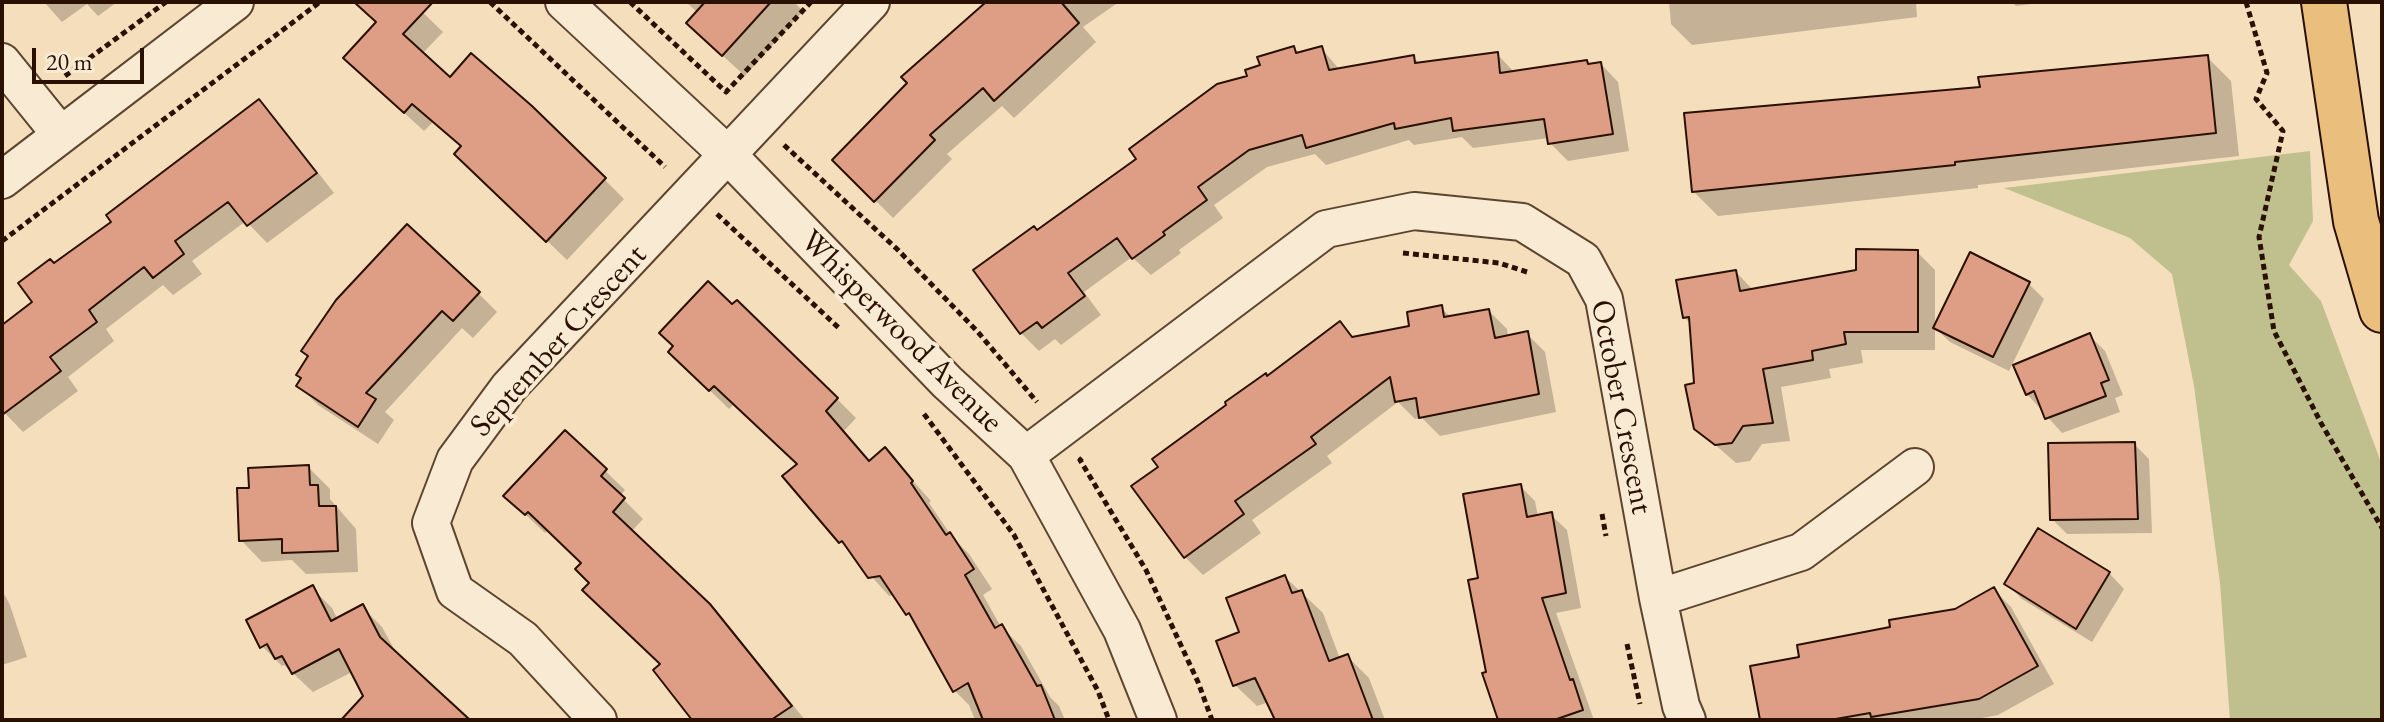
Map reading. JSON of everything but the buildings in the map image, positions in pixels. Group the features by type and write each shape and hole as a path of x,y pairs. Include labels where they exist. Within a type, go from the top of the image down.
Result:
{"main road":[{"path":"2324,2 2356,221 2382,310"}],"street":[{"path":"2,180 235,2"},
{"name":"Whisperwood Avenue","path":"564,2 728,155 947,382 1026,455 1122,630 1158,720"},
{"name":"September Crescent","path":"598,720 523,639 455,591 431,523 455,460 509,387 871,2"},
{"path":"2,62 61,135"},
{"name":"October Crescent","path":"1026,455 1326,229 1414,211 1522,222 1583,260 1604,299 1658,598 1681,706 1687,720"},
{"path":"1658,598 1801,552 1915,467"}],"path":[{"path":"65,76 166,2"},
{"path":"2,241 320,2"},
{"path":"490,2 669,171"},
{"path":"630,2 726,92 811,2"},
{"path":"2246,2 2267,73 2256,99 2283,131 2259,237 2274,331 2321,423 2382,528"},
{"path":"783,144 897,249 977,331 1041,406"},
{"path":"713,210 851,339"},
{"path":"1400,253 1499,263 1540,275"},
{"path":"917,405 1014,535 1098,691 1109,720"},
{"path":"1092,450 1080,460 1146,570 1198,682 1212,720"},
{"path":"1601,509 1607,540"},
{"path":"1624,632 1641,707"}],"green space":[{"path":"2310,151 2313,221 2289,265 2321,301 2382,465 2382,720 2230,720 2220,583 2194,386 2172,274 2130,238 2004,188"}]}
